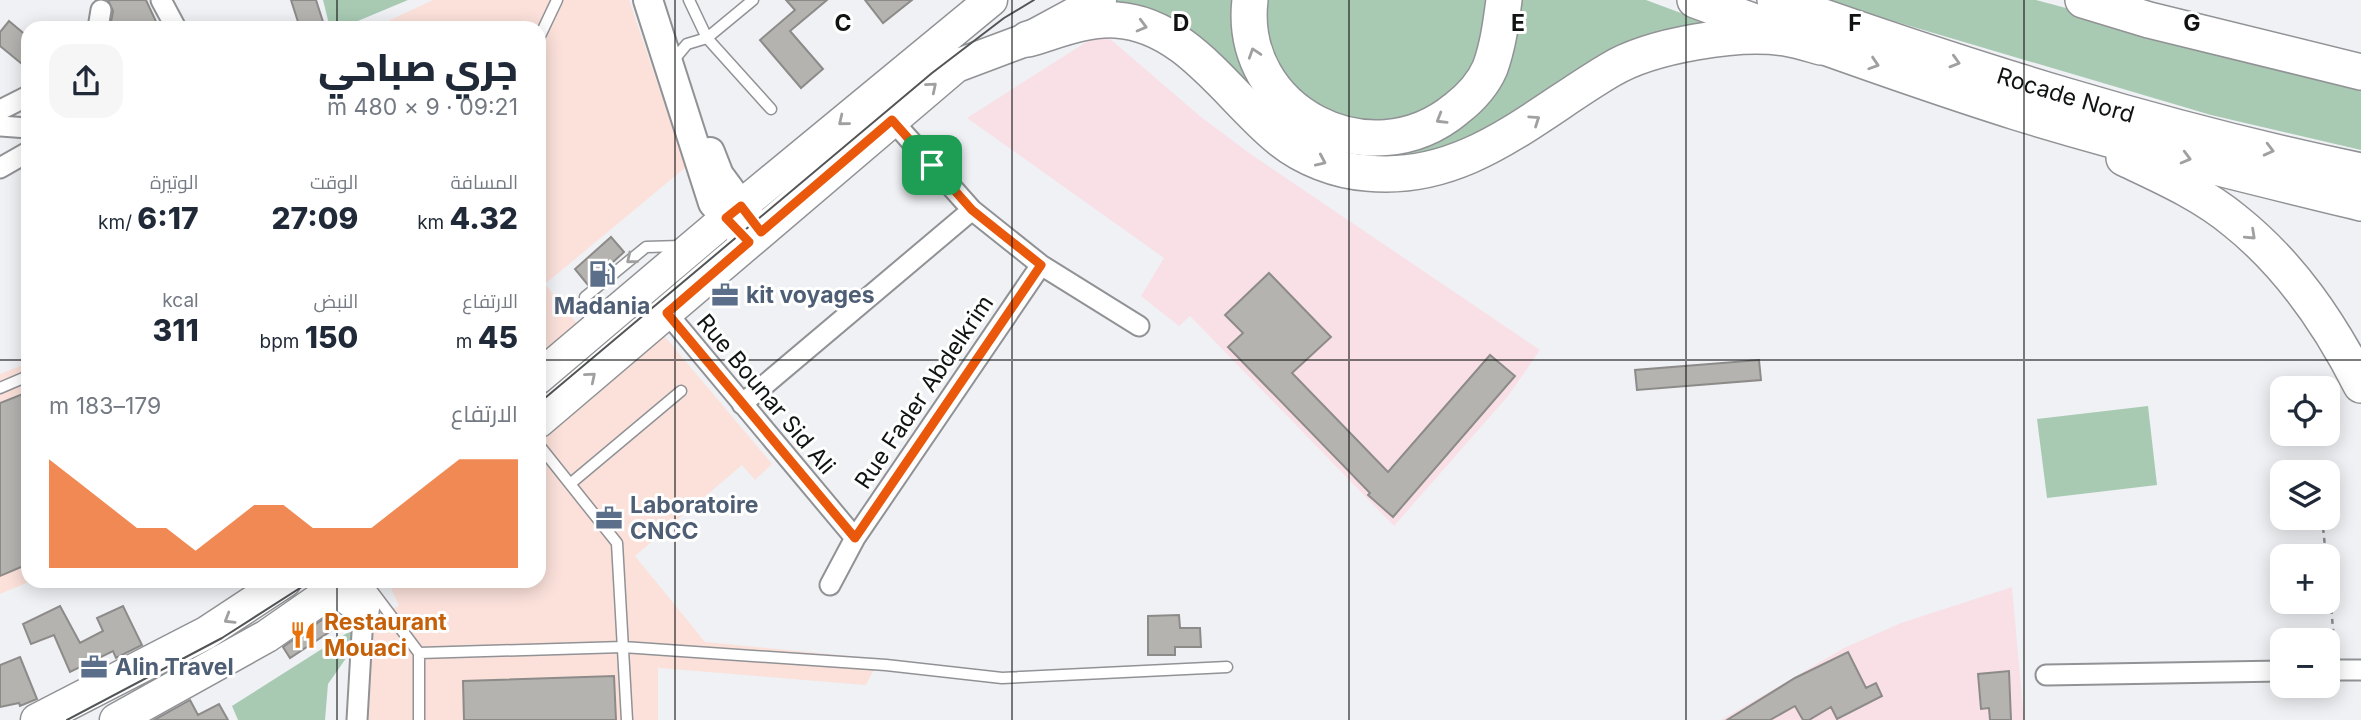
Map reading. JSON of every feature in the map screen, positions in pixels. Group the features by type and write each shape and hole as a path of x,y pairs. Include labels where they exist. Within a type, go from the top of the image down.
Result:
{"highway":[{"path":"1250,0 1248,33 1255,58 1266,78 1294,110 1334,132 1359,138 1391,138 1426,128 1462,104 1489,70 1500,34 1504,0"},
{"path":"1695,0 1822,47 2018,112 2361,203"},
{"name":"Rocade Nord","path":"1775,0 1915,50 2148,120 2361,171"},
{"path":"2082,0 2149,20 2356,71"},
{"path":"2146,0 2206,24 2356,71"},
{"path":"1028,39 1087,22 1116,20 1149,27 1178,42 1281,140 1327,164 1350,171 1393,174 1415,173 1468,158 1519,131 1612,68 1643,56 1686,45 1740,38 1784,38 1822,47"},
{"path":"2018,112 2105,148 2172,181 2234,219 2283,264 2332,330 2361,385"}],"main road":[{"path":"546,371 733,212 991,0"},
{"path":"546,416 956,66 1028,39 1100,0"},
{"path":"37,720 206,633 274,588"},
{"path":"116,720 220,665 338,588 344,596 364,591"}],"street":[{"path":"161,0 172,21"},
{"path":"648,0 713,203 733,212 755,237"},
{"path":"658,0 716,169 734,192 733,212"},
{"path":"0,110 21,100"},
{"path":"892,120 972,210 1041,265 1139,326"},
{"path":"0,127 21,128"},
{"path":"0,168 21,156"},
{"path":"742,404 972,210"},
{"name":"Rue Fader Abdelkrim","path":"830,584 855,538 1041,265"},
{"name":"Rue Bounar Sid Ali","path":"667,313 855,538"},
{"path":"357,720 364,591"},
{"path":"2340,670 2361,670"},
{"path":"2046,675 2270,671"}],"lane":[{"path":"546,23 557,0"},
{"path":"690,0 707,38 771,109"},
{"path":"677,56 687,44 707,38 753,0"},
{"path":"0,388 21,379"},
{"path":"570,484 681,391"},
{"path":"546,454 617,543 627,720"},
{"path":"364,591 419,653 419,720"},
{"path":"419,653 623,647 886,665 1002,678 1227,667"}],"shaded area":[{"path":"433,0 629,0 686,167 546,283 546,21 388,21"},
{"path":"1102,32 1201,117 1252,155 1540,350 1508,396 1394,526 1190,316 1179,326 1141,296 1164,258 967,118"},
{"path":"546,285 579,326 546,362"},
{"name":"Laboratoire CNCC","path":"661,332 772,464 755,480 742,465 635,556 705,642 879,659 866,685 659,668 658,665 658,720 367,720 373,616 399,606 391,588 546,588 546,427"},
{"path":"21,366 21,585 0,594 0,374"},
{"path":"2012,587 2024,720 1721,720 1844,648 1901,623"}],"green space":[{"path":"323,0 408,0 358,21 328,21"},
{"path":"1114,0 1241,0 1280,109 1438,136 1515,0 1646,0 1724,29 1566,85 1425,162 1328,156 1203,52 1090,12"},
{"path":"1259,0 1493,0 1485,53 1436,114 1366,132 1292,99 1257,10"},
{"path":"1822,0 2036,0 2306,72 2361,83 2361,150 2211,115"},
{"path":"2148,406 2157,485 2047,498 2037,419"},
{"path":"355,628 349,654 328,684 325,720 238,720 232,706"}],"building":[{"path":"108,0 146,0 156,21 111,21 113,11"},
{"path":"291,0 316,0 323,21 298,21"},
{"path":"786,0 827,0 790,31 823,69 801,88 760,40 795,10"},
{"path":"865,0 912,0 883,23"},
{"path":"9,21 21,31 21,63 0,46 0,32"},
{"path":"611,237 624,252 588,285 575,269"},
{"path":"1269,273 1331,337 1292,373 1388,472 1490,355 1515,376 1393,517 1368,495 1370,493 1228,347 1243,333 1225,315"},
{"path":"1759,360 1761,380 1637,390 1635,370"},
{"path":"21,395 21,567 0,576 0,403"},
{"path":"60,606 80,643 103,631 97,618 123,606 142,645 116,658 113,651 70,672 54,635 31,644 23,624"},
{"path":"329,615 337,627 290,658 283,647"},
{"path":"1179,615 1180,628 1200,628 1201,647 1175,647 1175,655 1148,655 1148,616"},
{"path":"1848,652 1866,688 1876,683 1882,696 1837,719 1831,707 1809,720 1803,720 1795,706 1770,720 1727,720 1795,678"},
{"path":"20,657 37,699 20,706 19,703 0,707 0,665"},
{"path":"2009,671 2011,720 1990,720 1989,708 1981,709 1978,674"},
{"path":"614,676 616,720 464,720 463,681"},
{"path":"190,700 198,715 219,704 228,720 154,720"}],"tram line":[{"path":"546,397 932,73 1004,18 1034,0"},
{"path":"67,720 222,638 300,588"}],"place":[{"name":"Madania","path":"602,274"},
{"name":"kit voyages","path":"725,295"},
{"name":"Laboratoire CNCC","path":"609,518"},
{"name":"Restaurant Mouaci","path":"303,635"},
{"name":"Alin Travel","path":"94,667"}],"route":[{"path":"892,120 932,165 972,210 1041,265 855,538 667,313 749,242 726,218 741,206 761,232 892,120"}]}
